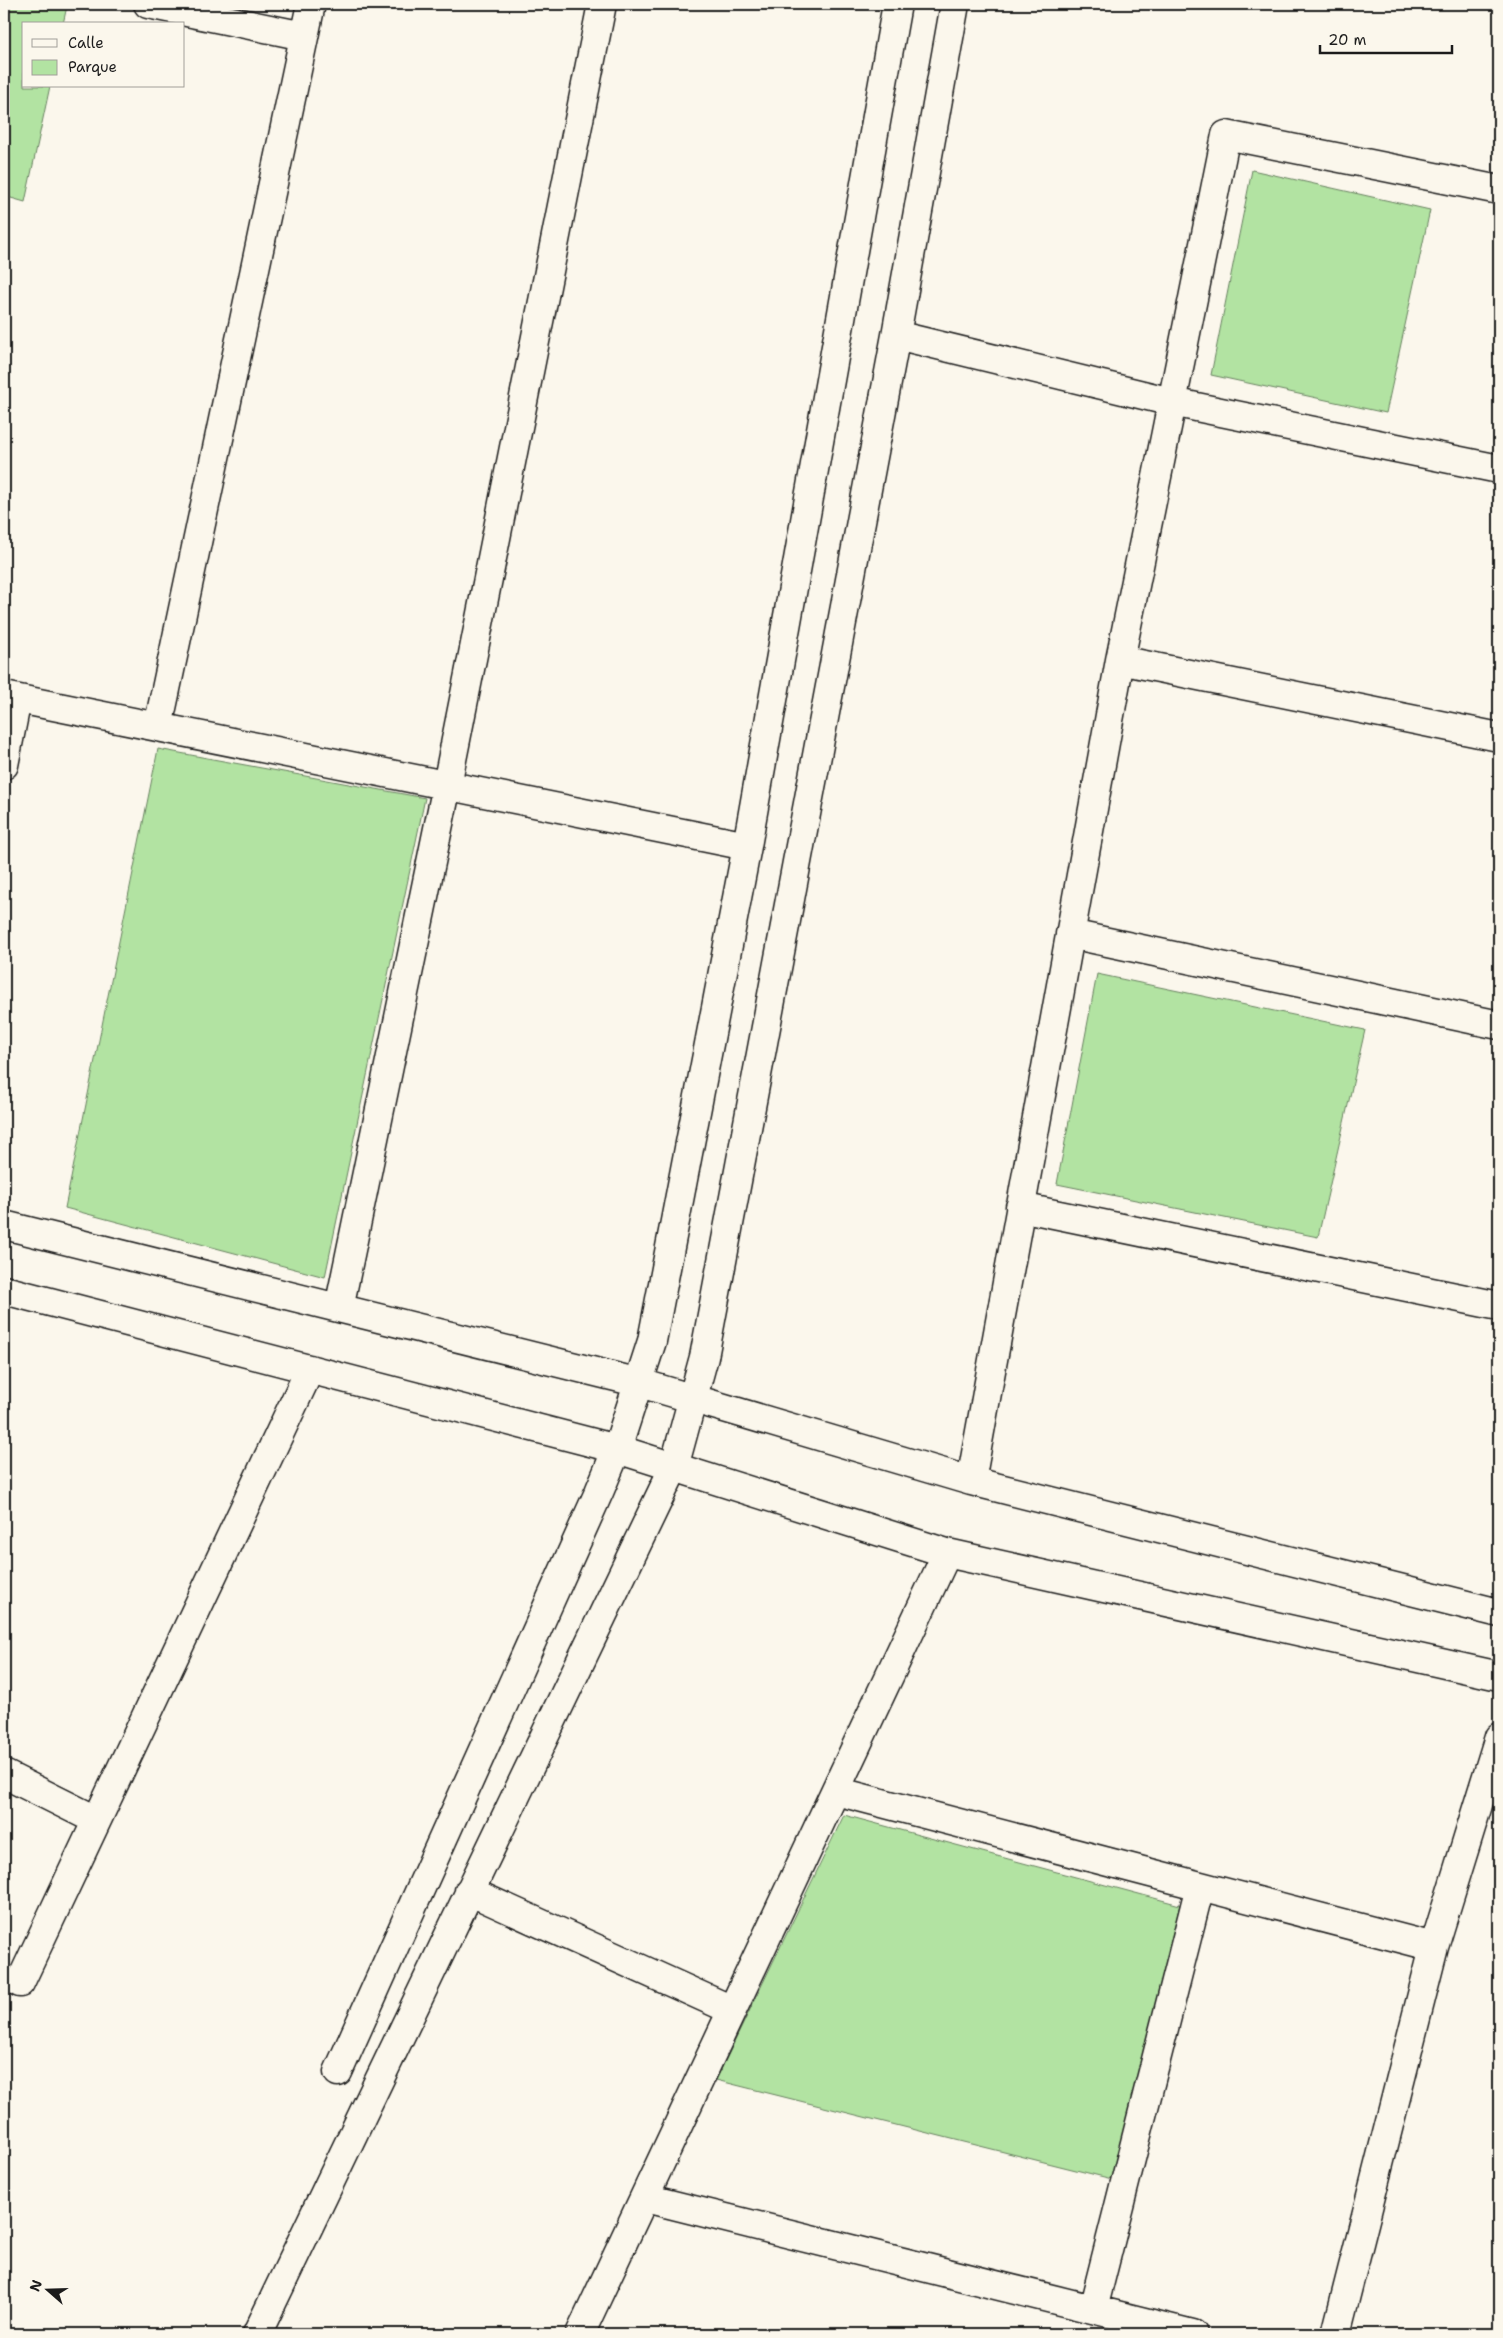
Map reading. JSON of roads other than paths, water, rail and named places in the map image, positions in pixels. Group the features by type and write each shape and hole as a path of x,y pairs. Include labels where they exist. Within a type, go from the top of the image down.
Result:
{"street":[{"path":"148,4 304,36"},
{"path":"158,727 311,4"},
{"path":"339,1308 447,785 602,4"},
{"path":"338,2072 616,1449 640,1383 652,1341 747,846 897,4"},
{"path":"257,2334 674,1467 704,1357 896,336 955,4"},
{"path":"970,1481 1120,660 1226,135 1499,190"},
{"path":"896,336 1172,402 1499,469"},
{"path":"1120,660 1499,737"},
{"path":"4,764 11,698 747,846"},
{"path":"1070,934 1499,1025"},
{"path":"1020,1207 1499,1306"},
{"path":"4,1225 640,1383 970,1481 1499,1613"},
{"path":"4,1290 616,1449 947,1553 1499,1676"},
{"path":"20,1983 310,1369"},
{"path":"580,2334 947,1553"},
{"path":"1336,2334 1434,1947 1499,1737"},
{"path":"4,1774 96,1820"},
{"path":"836,1792 1434,1947"},
{"path":"1093,2309 1200,1886"},
{"path":"469,1891 732,2010"},
{"path":"645,2198 1193,2334"}]}
